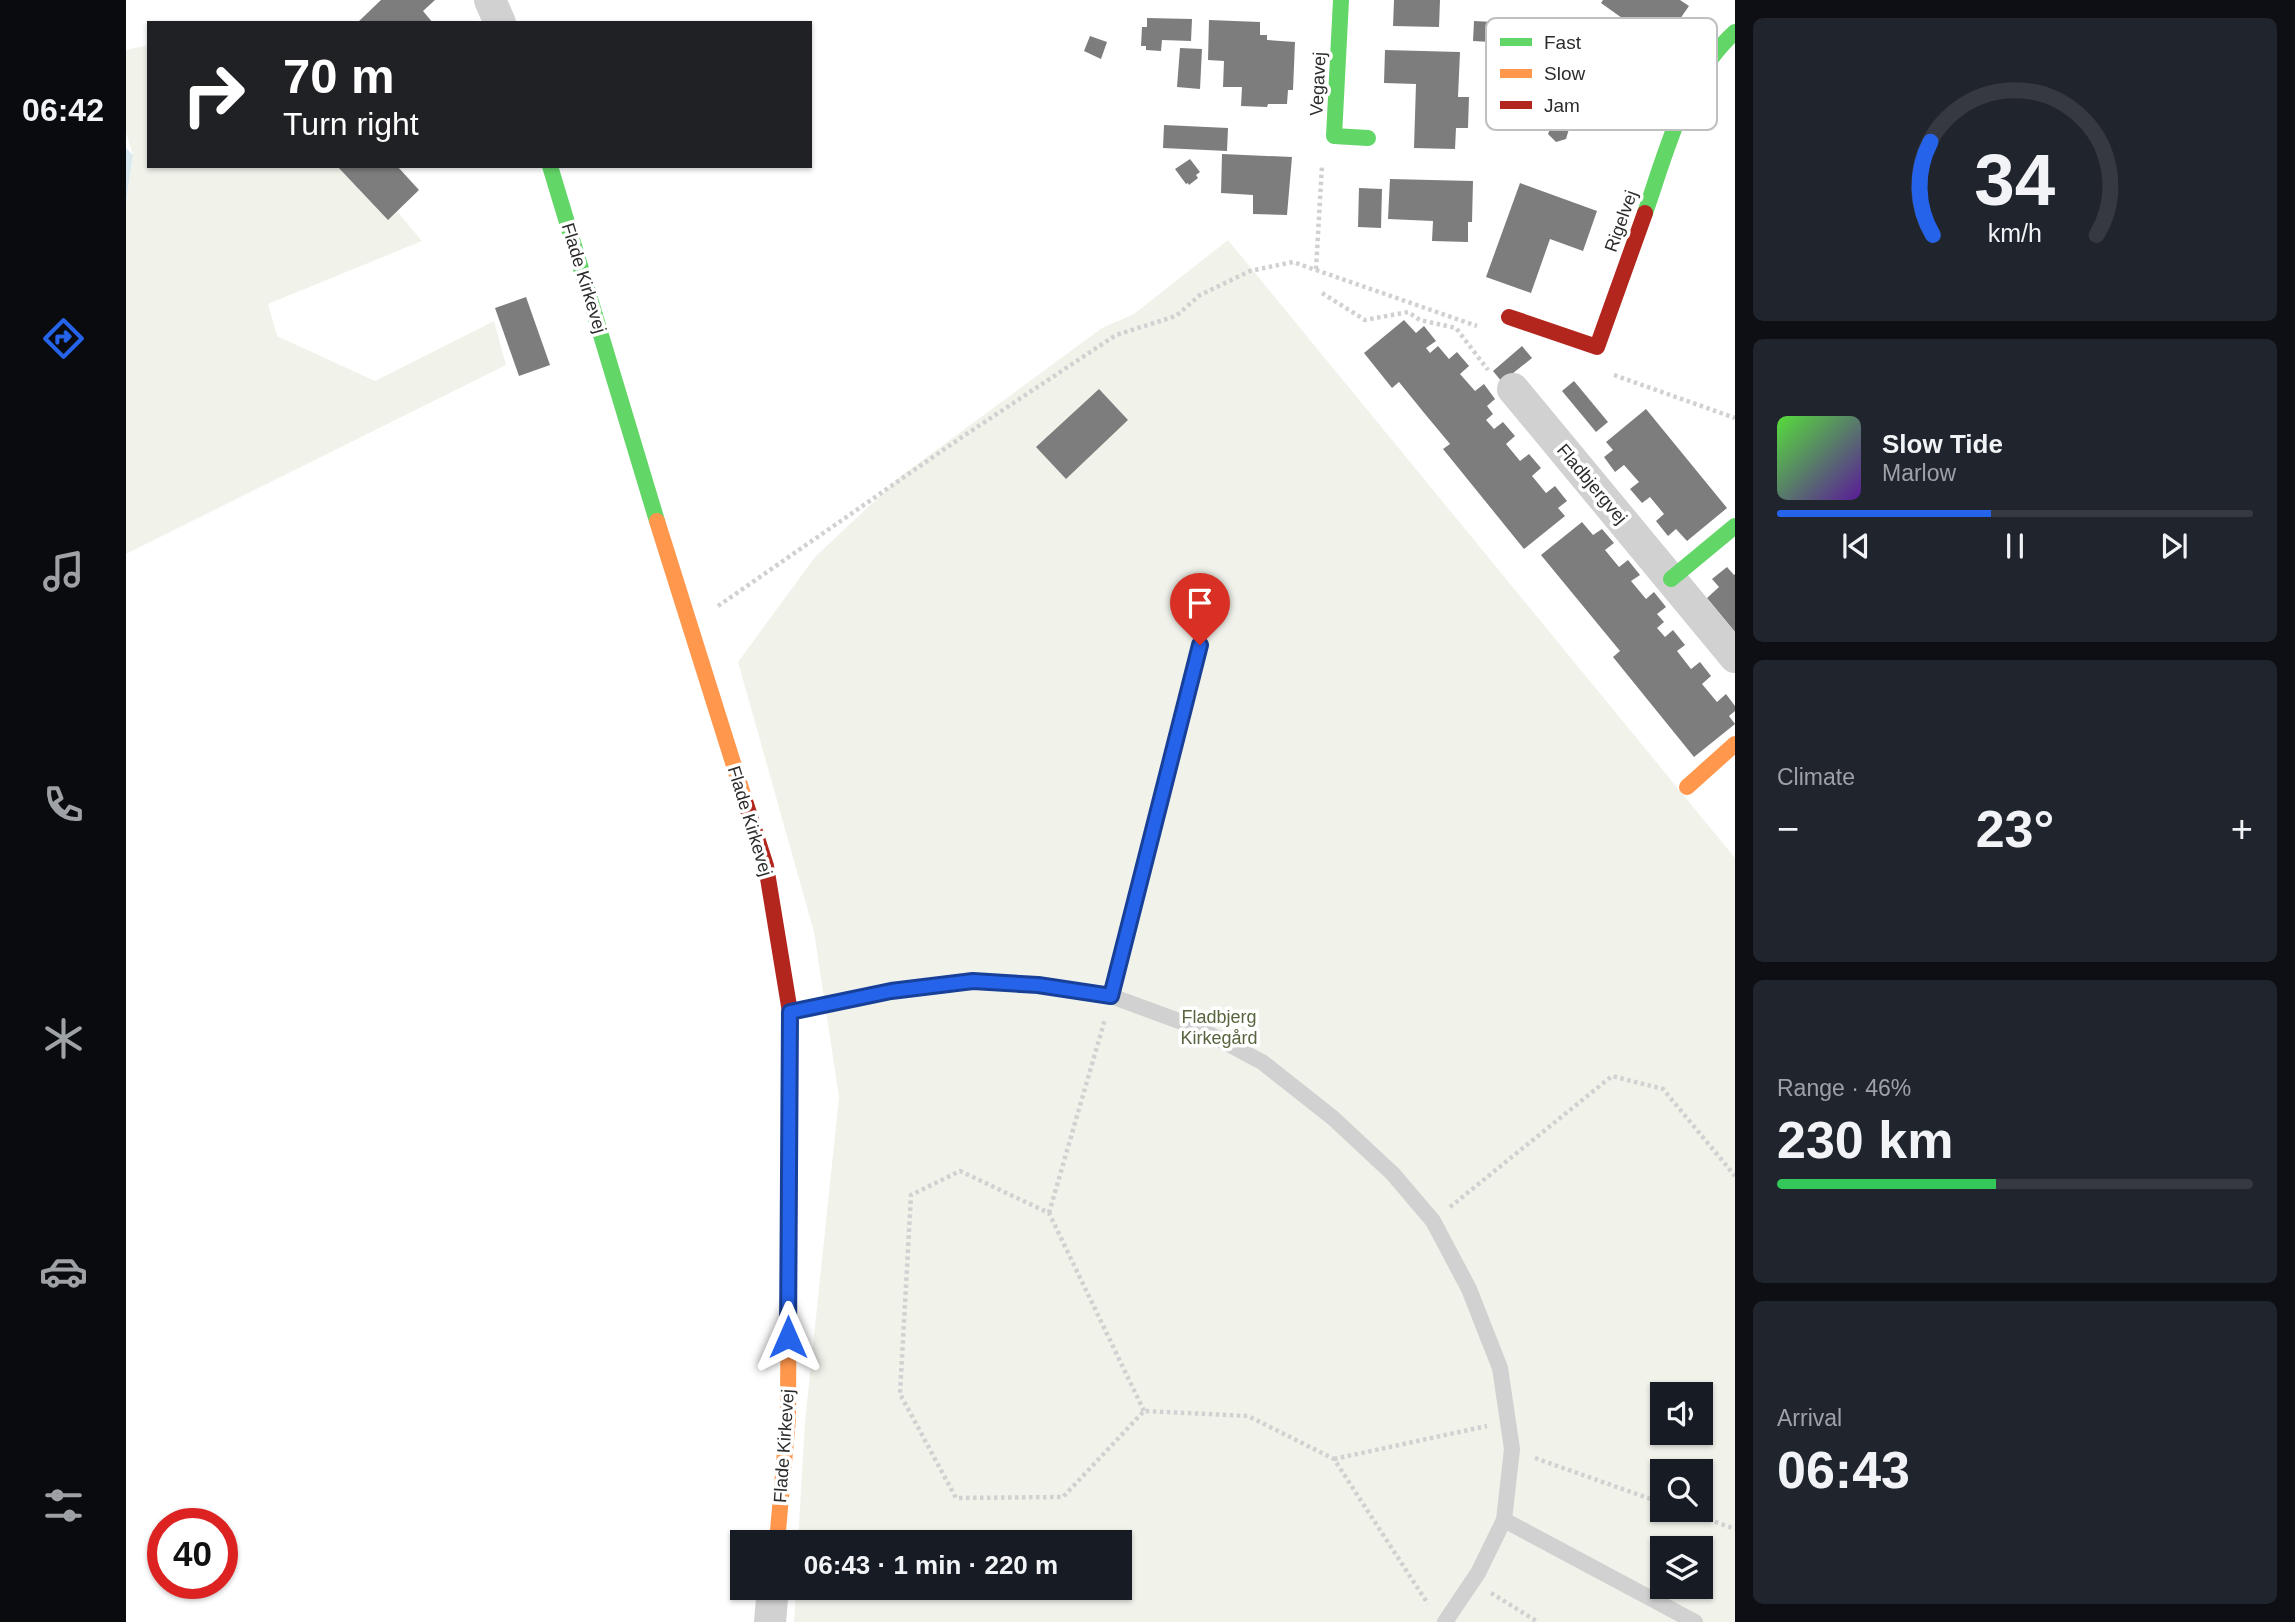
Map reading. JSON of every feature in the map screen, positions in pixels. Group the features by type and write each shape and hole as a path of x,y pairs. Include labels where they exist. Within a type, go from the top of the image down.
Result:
{"street":[{"path":"489,0 499,21"},
{"name":"Vegavej","path":"1341,0 1334,136 1368,138"},
{"name":"Rigelvej","path":"1717,52 1735,32"},
{"name":"Rigelvej","path":"1509,317 1597,347 1674,130"},
{"name":"Flade Kirkevej","path":"551,168 689,626 766,866 790,1012 788,1418 778,1530"},
{"name":"Fladbjergvej","path":"1513,389 1735,657"},
{"path":"1671,579 1735,526"},
{"path":"1687,787 1735,744"},
{"path":"770,1622 772,1600"}],"lane":[{"path":"1111,996 1200,645"},
{"path":"790,1012 891,991 973,981 1038,985 1111,996 1198,1028 1262,1062 1343,1128 1393,1174 1433,1221 1469,1289 1500,1367 1512,1449 1504,1520 1472,1582 1445,1622"},
{"path":"1504,1520 1696,1622"}],"path":[{"path":"1316,269 1323,155 1334,136"},
{"path":"689,626 1116,335 1176,316 1200,295 1250,271 1293,262 1483,329"},
{"path":"1322,293 1365,320 1408,312 1420,320 1456,328 1502,388 1513,389"},
{"path":"1611,374 1735,418"},
{"path":"1049,1213 1111,996"},
{"path":"1433,1221 1612,1076 1663,1089 1735,1176"},
{"path":"1144,1411 1049,1213 960,1171 911,1195 900,1394 956,1498 1063,1497 1144,1411 1248,1416 1334,1459 1433,1610"},
{"path":"1334,1459 1507,1421"},
{"path":"1512,1449 1650,1499"},
{"path":"1713,1522 1735,1530"},
{"path":"1472,1582 1538,1622"}],"green space":[{"path":"147,45 147,168 361,168 422,241 268,304 277,336 375,381 494,321 506,365 126,554 126,202 133,155 126,133 126,50"},
{"name":"Fladbjerg Kirkegård","path":"1228,240 1735,858 1735,1622 794,1622 795,1600 1132,1600 1132,1530 799,1530 805,1422 839,1097 814,932 738,662 815,557 901,476 1102,328 1134,314"}],"shaded area":[{"path":"126,148 133,155 126,202"}],"building":[{"path":"381,0 435,0 423,11 431,21 359,21"},
{"path":"1394,0 1440,0 1439,27 1393,26"},
{"path":"1603,0 1680,0 1689,6 1681,18 1622,18 1601,3"},
{"path":"1147,18 1192,19 1191,41 1162,40 1161,51 1146,50 1146,46 1141,46 1142,27 1147,27"},
{"path":"1209,20 1260,22 1260,35 1267,35 1267,40 1295,42 1293,90 1288,90 1287,104 1268,104 1267,107 1241,106 1242,87 1223,87 1224,61 1208,60"},
{"path":"1474,21 1486,22 1486,42 1473,41"},
{"path":"1090,36 1107,42 1101,59 1084,51"},
{"path":"1180,48 1202,49 1200,89 1177,87"},
{"path":"1385,50 1460,52 1458,97 1469,97 1468,128 1456,128 1455,149 1414,148 1416,84 1384,83"},
{"path":"1164,125 1228,128 1227,151 1163,148"},
{"path":"1550,130 1569,130 1566,139 1556,142 1548,134"},
{"path":"1222,154 1292,157 1287,215 1253,214 1253,195 1221,193"},
{"path":"1190,159 1200,172 1196,175 1198,178 1189,185 1175,169"},
{"path":"339,168 399,168 419,190 388,220"},
{"path":"1390,179 1473,181 1472,222 1468,222 1468,242 1432,241 1433,221 1388,219"},
{"path":"1520,183 1597,211 1583,251 1550,239 1531,293 1486,277"},
{"path":"1359,188 1382,189 1381,228 1358,227"},
{"path":"526,297 550,365 519,376 495,308"},
{"path":"1404,320 1416,333 1424,326 1436,341 1426,348 1430,353 1438,346 1449,359 1457,352 1469,366 1460,374 1475,391 1484,384 1495,399 1487,406 1493,414 1486,420 1494,429 1503,422 1515,436 1506,444 1520,461 1529,454 1541,468 1532,476 1546,493 1555,486 1567,501 1558,508 1565,516 1524,549 1443,449 1450,444 1399,382 1392,388 1364,353"},
{"path":"1522,346 1532,358 1502,382 1493,371"},
{"path":"1574,381 1608,422 1596,432 1562,391"},
{"path":"1099,389 1128,420 1066,479 1036,447"},
{"path":"1646,409 1727,508 1687,541 1676,529 1668,536 1656,521 1664,514 1650,497 1642,503 1630,489 1639,482 1624,465 1615,472 1604,457 1613,450 1606,442"},
{"path":"1582,522 1593,535 1602,529 1614,543 1605,550 1619,567 1628,560 1640,575 1631,581 1646,599 1654,592 1666,607 1657,614 1664,622 1657,628 1665,637 1673,630 1685,645 1677,651 1691,669 1700,662 1711,676 1702,684 1717,702 1726,694 1735,706 1735,711 1729,716 1735,724 1694,757 1613,657 1620,651 1541,555"},
{"path":"1727,567 1735,574 1735,632 1707,598 1719,587 1712,579"}],"traffic: fast":[{"path":"1341,0 1334,136 1368,138"},
{"path":"1717,50 1735,32"},
{"path":"1645,213 1674,130"},
{"path":"551,168 657,521"},
{"path":"1671,579 1735,526"}],"traffic: slow":[{"path":"657,521 746,804"},
{"path":"1687,787 1735,744"},
{"path":"778,1530 788,1418 789,1222"}],"traffic: jam":[{"path":"1509,317 1597,347 1645,213"},
{"path":"746,804 766,866 790,1012 789,1222"}],"route":[{"path":"788,1337 790,1012 891,991 973,981 1038,985 1111,996 1200,645"}]}
